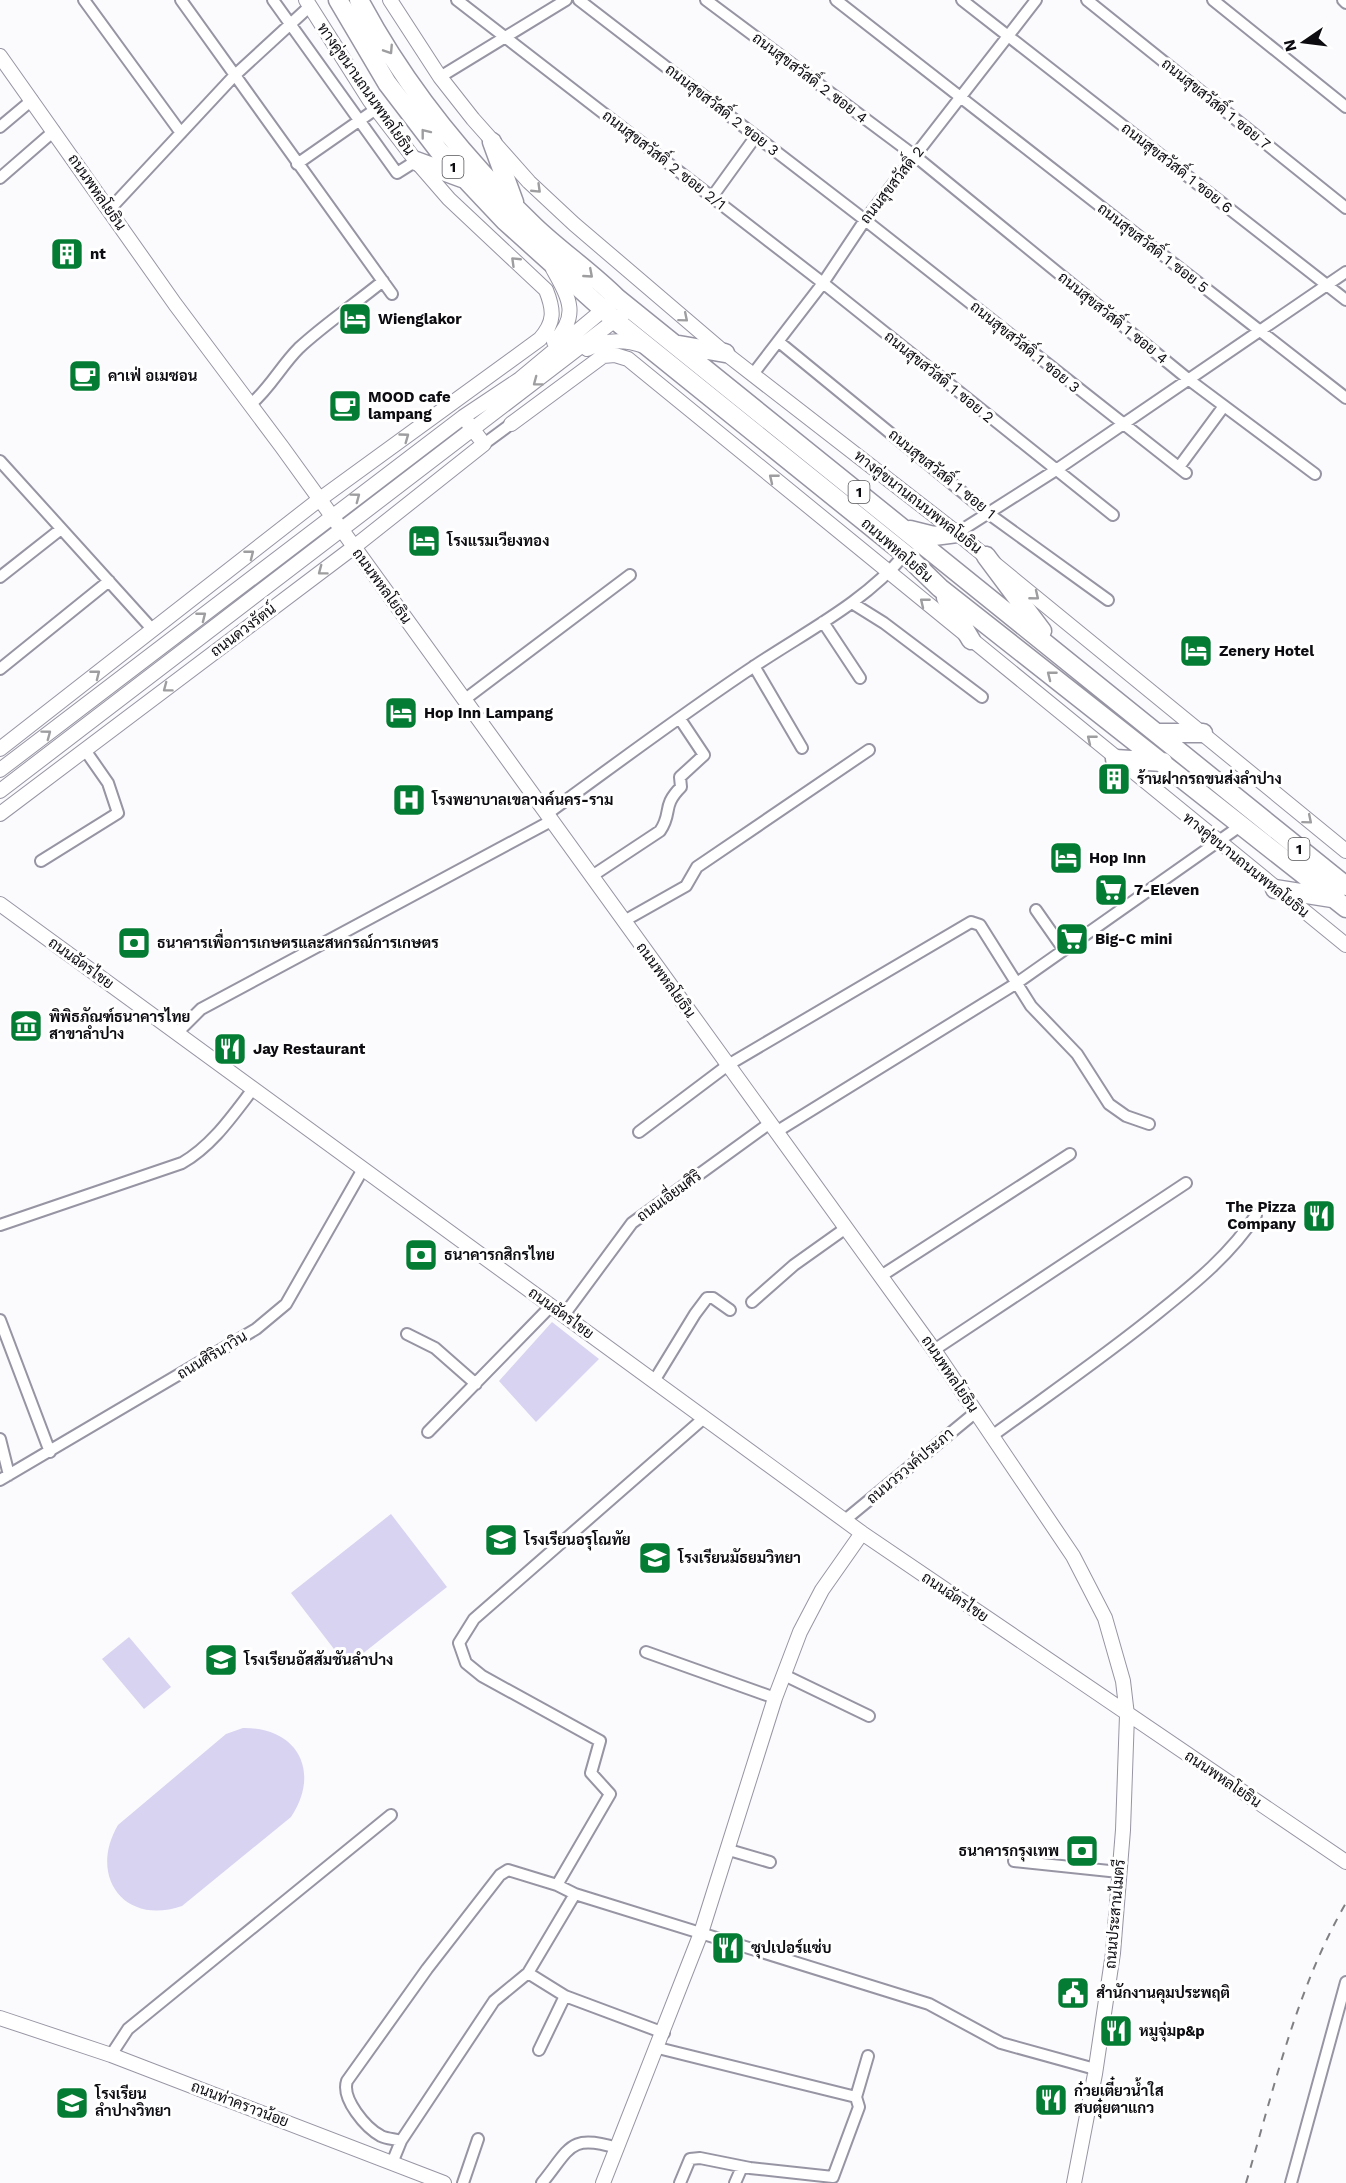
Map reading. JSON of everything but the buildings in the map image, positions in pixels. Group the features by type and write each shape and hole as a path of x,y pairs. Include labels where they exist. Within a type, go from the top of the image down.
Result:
{"highway":[{"name":"ถนนพหลโยธิน","path":"338,0 387,83 464,179 549,261 616,309 677,345 1157,733 1247,818 1342,897"},
{"name":"ถนนพหลโยธิน","path":"359,0 407,80 458,145 516,208 616,309 651,349 905,554 940,588 1163,762 1308,856 1342,897"},
{"path":"493,142 516,208"},
{"path":"416,161 464,179"},
{"path":"677,345 725,353"},
{"path":"903,528 934,536 957,532"},
{"path":"986,556 1059,654"},
{"path":"940,588 971,640"},
{"path":"1157,733 1203,733"},
{"path":"1115,759 1163,762"},
{"path":"1308,856 1346,869"},
{"path":"1279,892 1342,897"}],"main road":[{"name":"ทางคู่ขนานถนนพหลโยธิน","path":"390,0 440,77 493,142 574,224 725,353 957,532 1346,851"},
{"name":"ทางคู่ขนานถนนพหลโยธิน","path":"307,4 376,109 416,161 449,199 546,290 552,305 553,316 549,328 540,339 452,402"},
{"name":"ถนนพหลโยธิน","path":"2,64 32,100 175,304 251,404 934,1350 1073,1556 1105,1618 1123,1681 1127,1714 1346,1862"},
{"path":"520,379 565,330 569,319 571,307 549,261"},
{"path":"0,790 558,366 616,309"},
{"path":"0,770 463,417 520,379 616,309"},
{"path":"558,366 597,344 609,341 631,342 651,349"},
{"name":"ทางคู่ขนานถนนพหลโยธิน","path":"511,424 603,356 615,355 628,360 1346,945"},
{"path":"0,749 320,500 452,402 484,444"},
{"name":"ถนนดวงรัตน์","path":"0,814 354,547 484,444"},
{"path":"114,661 146,704"},
{"name":"ถนนฉัตรไชย","path":"0,904 862,1533 1127,1714"},
{"path":"603,2183 664,2033 701,1933 776,1698 800,1632 822,1590 862,1533"},
{"name":"ถนนประสานไมตรี","path":"1074,2183 1113,1953 1127,1714"},
{"name":"ถนนท่าคราวน้อย","path":"0,2018 111,2055 444,2183"}],"street":[{"path":"84,0 181,133"},
{"path":"181,0 392,294"},
{"path":"273,0 397,173 416,161"},
{"name":"ถนนสุขสวัสดิ์ 2 ซอย 2/1","path":"457,0 823,283"},
{"path":"440,77 566,0"},
{"name":"ถนนสุขสวัสดิ์ 2 ซอย 3","path":"579,0 865,220"},
{"name":"ถนนสุขสวัสดิ์ 2 ซอย 4","path":"706,0 915,156"},
{"name":"ถนนสุขสวัสดิ์ 1 ซอย 5","path":"836,0 962,95 1259,332 1346,398"},
{"name":"ถนนสุขสวัสดิ์ 1 ซอย 6","path":"962,0 1346,300"},
{"name":"ถนนสุขสวัสดิ์ 2","path":"753,374 823,283 865,220 1036,0"},
{"name":"ถนนสุขสวัสดิ์ 1 ซอย 7","path":"1087,0 1346,208"},
{"path":"1213,0 1346,107"},
{"path":"110,209 234,76 290,25 307,4"},
{"path":"0,127 32,100"},
{"path":"297,164 376,109"},
{"path":"0,178 54,131"},
{"path":"712,197 756,136"},
{"name":"ถนนสุขสวัสดิ์ 1 ซอย 4","path":"915,156 1188,379 1315,474"},
{"name":"ถนนสุขสวัสดิ์ 1 ซอย 3","path":"865,220 1182,470 1224,406"},
{"path":"957,532 1056,470 1346,272"},
{"path":"251,404 265,393 277,373 302,346 383,281"},
{"name":"ถนนสุขสวัสดิ์ 1 ซอย 2","path":"823,283 1113,515"},
{"name":"ถนนสุขสวัสดิ์ 1 ซอย 1","path":"779,342 989,514 1108,600"},
{"path":"484,444 511,424"},
{"path":"0,460 153,630"},
{"path":"0,577 61,529"},
{"path":"177,1033 201,1009 549,817 754,666 852,603 889,573 905,554"},
{"path":"464,700 630,575"},
{"path":"0,669 109,581"},
{"path":"852,603 884,622 982,697"},
{"path":"824,622 860,678"},
{"path":"754,666 802,748"},
{"path":"592,876 660,831 665,824 668,801 681,787 680,777 704,755 680,719"},
{"path":"41,861 118,813 108,783 85,750"},
{"path":"624,921 686,886 697,867 869,750"},
{"name":"ถนนเอี่ยมศิริ","path":"564,1315 632,1223 773,1127 1017,983 1218,843 1247,818"},
{"path":"1035,910 1064,951"},
{"path":"639,1132 728,1065 971,922 981,925 1031,1006 1088,1069 1110,1104 1126,1116 1149,1124"},
{"path":"0,1225 192,1158 225,1125 253,1089"},
{"path":"881,1276 1070,1155"},
{"name":"ถนนศิรินาวิน","path":"5,1477 256,1329 286,1304 363,1169"},
{"path":"934,1350 1186,1183"},
{"path":"992,1436 1122,1342 1172,1302 1232,1245 1256,1215"},
{"path":"752,1302 794,1265 846,1228"},
{"path":"654,1382 694,1314 707,1298 713,1298 730,1311"},
{"path":"428,1432 551,1306"},
{"path":"0,1320 50,1452"},
{"path":"407,1334 435,1348 476,1384"},
{"name":"ถนนวรวงค์ประภา","path":"845,1520 975,1412"},
{"path":"557,1885 610,1794 591,1773 600,1741 482,1676 466,1663 459,1642 474,1619 704,1418"},
{"path":"1,1447 5,1477"},
{"path":"646,1652 776,1698"},
{"path":"784,1675 869,1716"},
{"path":"111,2055 128,2029 391,1815"},
{"path":"729,1850 770,1862"},
{"path":"1014,1861 1119,1872"},
{"path":"400,2141 381,2136 365,2122 347,2097 344,2089 347,2081 427,1968 500,1875 508,1870 557,1885 575,1894 929,2004 1001,2043 1095,2069"},
{"path":"392,2163 400,2141 494,2001 528,1973 575,1894"},
{"path":"528,1973 566,1996 664,2033"},
{"path":"1290,2183 1346,1982"},
{"path":"539,2050 566,1996"},
{"path":"658,2048 856,2097"},
{"path":"680,2183 690,2159 700,2158 742,2167 833,2177 859,2107 856,2097 868,2056"},
{"path":"463,2183 478,2139"},
{"path":"542,2183 572,2144 587,2141 617,2148"},
{"path":"735,2183 742,2167"}],"shaded area":[{"path":"552,1322 599,1359 536,1422 499,1381"},
{"path":"391,1514 447,1587 347,1666 291,1593"},
{"path":"129,1637 171,1687 144,1709 102,1659"},
{"path":"243,1728 278,1735 299,1755 304,1784 300,1800 291,1817 182,1906 161,1910 143,1909 128,1903 117,1892 110,1878 107,1862 110,1844 118,1825 226,1734"}],"railway":[{"path":"1246,2183 1300,2005 1328,1936 1346,1903"}],"place":[{"name":"nt","path":"67,254"},
{"name":"Wienglakor","path":"355,319"},
{"name":"คาเฟ่ อเมซอน","path":"85,376"},
{"name":"MOOD cafe lampang","path":"345,406"},
{"name":"โรงแรมเวียงทอง","path":"424,541"},
{"name":"Zenery Hotel","path":"1196,651"},
{"name":"Hop Inn Lampang","path":"401,713"},
{"name":"ร้านฝากรถขนส่งลำปาง","path":"1114,779"},
{"name":"โรงพยาบาลเขลางค์นคร-ราม","path":"409,800"},
{"name":"Hop Inn","path":"1066,858"},
{"name":"7-Eleven","path":"1111,890"},
{"name":"Big-C mini","path":"1072,939"},
{"name":"ธนาคารเพื่อการเกษตรและสหกรณ์การเกษตร","path":"134,943"},
{"name":"พิพิธภัณฑ์ธนาคารไทย สาขาลำปาง","path":"26,1026"},
{"name":"Jay Restaurant","path":"230,1049"},
{"name":"The Pizza Company","path":"1319,1216"},
{"name":"ธนาคารกสิกรไทย","path":"421,1255"},
{"name":"โรงเรียนอรุโณทัย","path":"501,1540"},
{"name":"โรงเรียนมัธยมวิทยา","path":"655,1558"},
{"name":"โรงเรียนอัสสัมชันลำปาง","path":"221,1660"},
{"name":"ธนาคารกรุงเทพ","path":"1082,1851"},
{"name":"ซุปเปอร์แซ่บ","path":"728,1948"},
{"name":"สำนักงานคุมประพฤติ","path":"1073,1993"},
{"name":"หมูจุ่มp&p","path":"1116,2031"},
{"name":"ก๋วยเตี๋ยวน้ำใส สบตุ๋ยตาแกว","path":"1051,2100"},
{"name":"โรงเรียน ลำปางวิทยา","path":"72,2103"}]}
